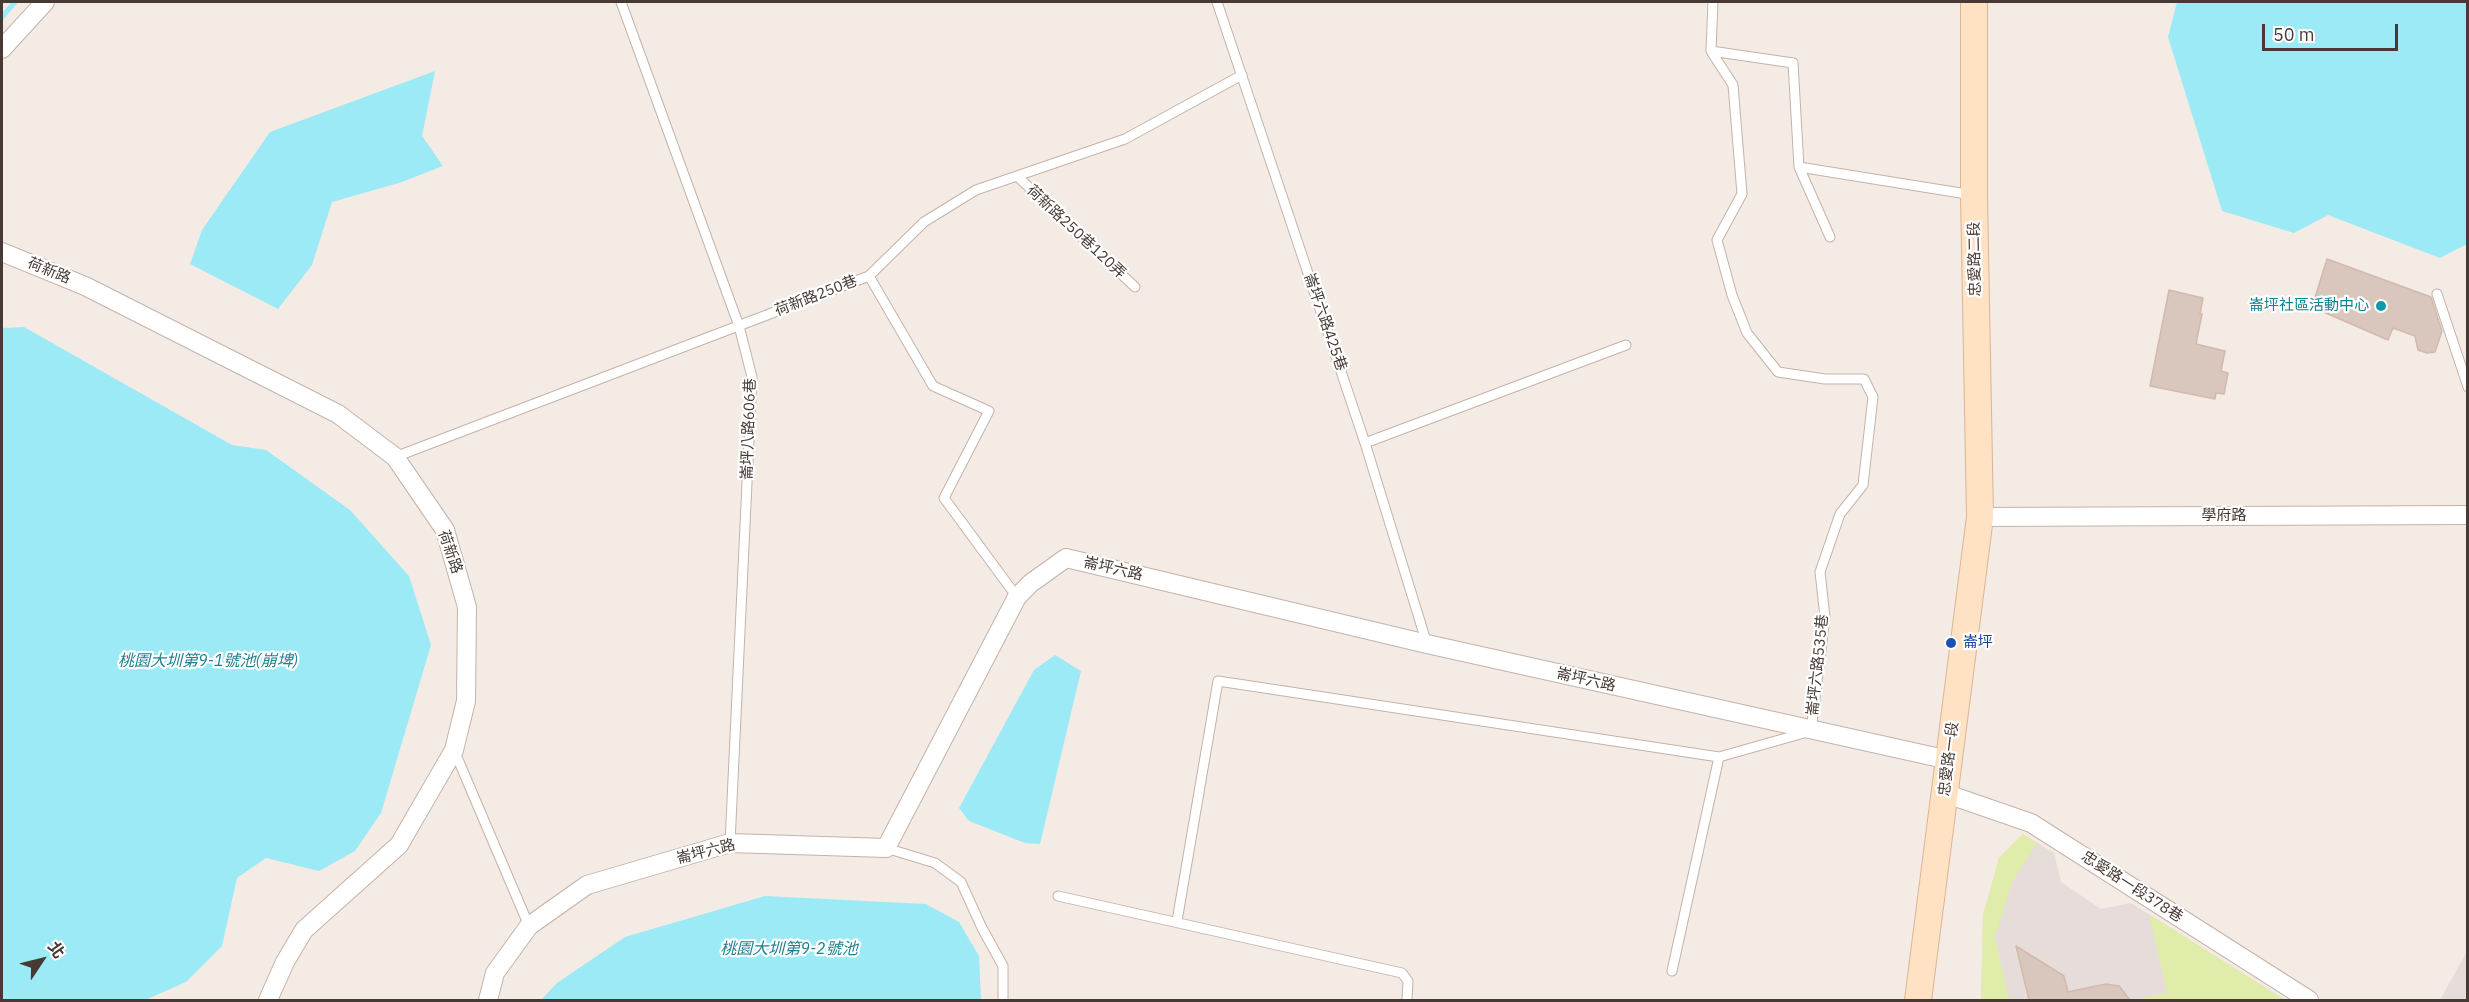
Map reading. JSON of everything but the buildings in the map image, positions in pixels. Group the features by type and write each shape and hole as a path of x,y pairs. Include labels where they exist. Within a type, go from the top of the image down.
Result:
{"main road":[{"name":"忠愛路二段","path":"1974,2 1974,196 1980,517"},
{"name":"忠愛路一段","path":"1918,1000 1980,517"}],"street":[{"path":"2,49 45,2"},
{"name":"荷新路","path":"2,252 85,286 338,414 395,457 445,530 467,607 466,701 454,750 399,844 304,930 285,962 268,1000"},
{"name":"學府路","path":"1980,517 2468,515"},
{"name":"崙坪六路","path":"488,1000 495,973 529,926 587,885 730,843 886,848 1017,597 1031,583 1066,558 1427,644 1948,760"},
{"name":"忠愛路一段378巷","path":"1944,793 2031,823 2309,1000"}],"lane":[{"name":"崙坪八路606巷","path":"621,2 739,326 752,377 730,843"},
{"name":"崙坪六路425巷","path":"1217,2 1365,443 1427,644"},
{"path":"1713,2 1711,51 1793,63 1799,167 1830,237"},
{"name":"崙坪六路535巷","path":"1711,51 1733,85 1742,194 1717,240 1732,295 1747,333 1778,372 1825,379 1864,379 1872,397 1863,485 1840,514 1820,572 1825,617 1811,731"},
{"name":"荷新路250巷","path":"395,457 869,276 924,222 976,190 1125,139 1242,75"},
{"path":"1799,167 1974,196"},
{"name":"荷新路250巷120弄","path":"1017,176 1135,287"},
{"path":"869,276 933,386 989,411 944,498 1017,597"},
{"path":"2437,294 2468,387"},
{"path":"1365,443 1626,345"},
{"path":"1177,921 1218,681 1719,757 1811,731"},
{"path":"454,750 529,926"},
{"path":"1672,970 1719,757"},
{"path":"886,848 935,863 961,882 1003,966 1003,1000"},
{"path":"1058,896 1402,973 1408,981 1407,1000"}],"shaded area":[{"path":"2023,834 2054,853 2061,882 2101,909 2131,903 2285,1000 1981,1000 1983,915 1999,858"},
{"path":"2467,951 2467,1000 2440,1000"}],"green space":[{"path":"2023,834 2037,843 2013,880 1995,937 2009,1000 1981,1000 1983,915 1999,858"},
{"path":"2149,914 2285,1000 2132,1000 2167,993"}],"water":[{"path":"2177,2 2467,2 2467,244 2440,258 2328,215 2294,233 2222,211 2168,37"},
{"path":"435,71 422,136 443,166 402,182 332,202 312,265 278,309 190,264 202,230 270,132"},
{"name":"桃園大圳第9-1號池(崩埤)","path":"24,327 232,445 266,450 350,510 409,576 431,645 381,813 355,851 319,871 266,858 237,878 222,946 186,982 145,1000 2,1000 2,328"},
{"path":"1055,655 1081,671 1040,844 1025,843 969,821 959,808 1034,670"},
{"name":"桃園大圳第9-2號池","path":"765,896 926,904 959,922 979,956 981,1000 541,1000 557,983 625,937"}],"waterway":[{"path":"2,17 15,2"}],"place":[{"name":"崙坪社區活動中心","path":"2381,306"},
{"name":"崙坪","path":"1951,643"}]}
